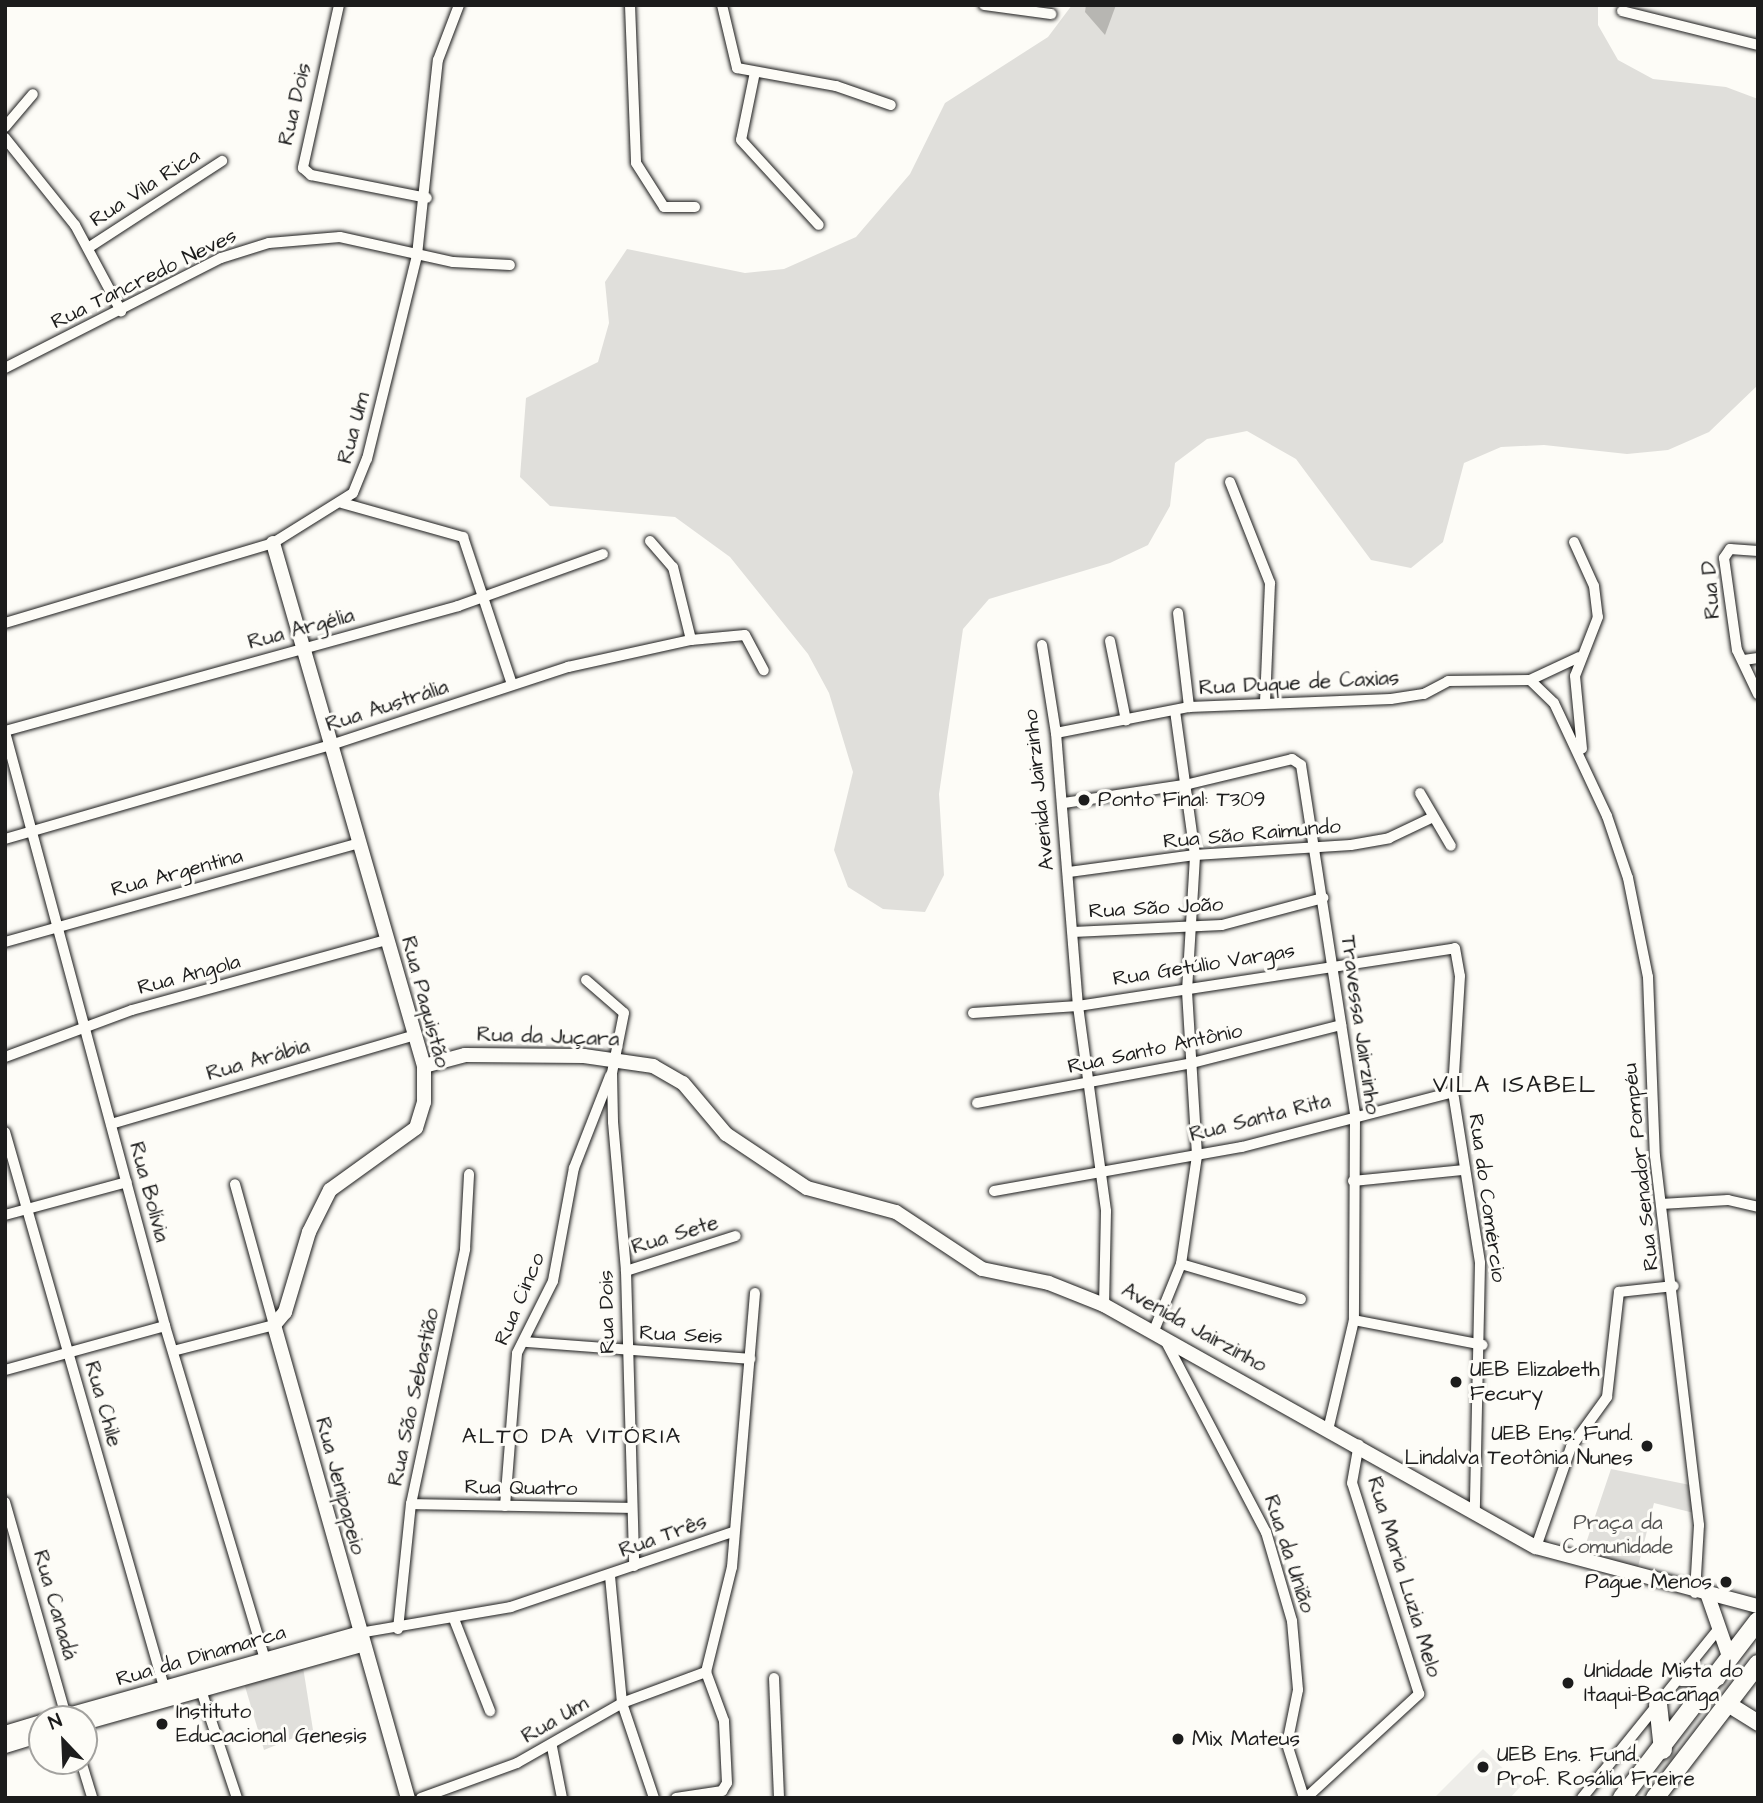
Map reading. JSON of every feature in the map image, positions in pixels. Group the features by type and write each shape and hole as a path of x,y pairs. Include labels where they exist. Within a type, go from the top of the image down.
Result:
{"highway":[{"path":"1622,1798 1663,1750 1758,1621"},
{"path":"1655,1798 1758,1665"},
{"path":"1681,1676 1717,1677"},
{"path":"1658,1704 1663,1750"}],"main road":[{"path":"1728,1704 1758,1723"}],"street":[{"name":"Rua Dois","path":"339,5 303,168 311,175 427,198"},
{"name":"Rua Um","path":"342,503 367,459 417,255 427,198 438,60 459,5"},
{"path":"630,5 636,163 664,207 695,207"},
{"path":"722,5 732,62 755,72 836,86 891,105"},
{"path":"984,5 1051,14"},
{"path":"1622,11 1758,45"},
{"path":"755,72 741,140 819,225"},
{"path":"5,127 33,94"},
{"name":"Rua Vila Rica","path":"5,138 57,197 121,311"},
{"name":"Rua Vila Rica","path":"88,248 222,162"},
{"name":"Rua Tancredo Neves","path":"5,368 221,258 270,243 340,237 417,255 510,265"},
{"path":"1230,482 1270,583 1265,703"},
{"path":"5,623 273,543 342,503 461,535 512,684"},
{"path":"650,541 673,567 691,640"},
{"path":"1574,542 1597,604 1596,629 1579,657 1574,689 1583,756"},
{"name":"Rua Paquistão","path":"273,543 424,1066 424,1102 416,1128 330,1190 309,1232 285,1312 274,1325"},
{"name":"Rua D","path":"1758,551 1724,554 1734,639 1758,694"},
{"name":"Rua Argélia","path":"5,732 482,598 603,554"},
{"path":"1178,613 1189,707"},
{"name":"Rua Austrália","path":"5,839 331,745 512,684 691,640 745,635 764,670"},
{"path":"1110,641 1126,720"},
{"name":"Avenida Jairzinho","path":"1041,645 1056,733 1064,803 1078,1006 1100,1169 1104,1305 1159,1337 1329,1426 1536,1548 1702,1595 1758,1606"},
{"name":"Rua Duque de Caxias","path":"1056,733 1189,707 1391,699 1424,694 1448,681 1530,680 1579,657"},
{"path":"1744,660 1758,658"},
{"name":"Rua Senador Pompéu","path":"1530,680 1547,693 1583,756 1628,878 1648,977 1647,1069 1661,1204 1674,1286 1699,1525 1702,1595"},
{"path":"1159,1337 1181,1264 1197,1155 1187,991 1188,929 1195,855 1189,784 1175,710"},
{"name":"Rua Bolívia","path":"5,732 165,1326 265,1659"},
{"name":"Travessa Jairzinho","path":"1189,784 1292,760 1304,773 1355,1113 1354,1321 1329,1426"},
{"path":"1064,803 1189,784"},
{"path":"1420,793 1451,846"},
{"name":"Rua São Raimundo","path":"1069,873 1195,855 1389,838 1433,817"},
{"name":"Rua Argentina","path":"5,942 359,843"},
{"name":"Rua São João","path":"1073,932 1188,929 1323,898"},
{"name":"Rua Angola","path":"5,1057 85,1027 387,940"},
{"name":"Rua Getúlio Vargas","path":"974,1013 1078,1006 1187,991 1441,946"},
{"name":"Rua do Comércio","path":"1441,946 1455,948 1460,962 1453,1092 1480,1262 1483,1345 1475,1511"},
{"path":"586,980 624,1013 615,1067"},
{"name":"Rua Santo Antônio","path":"977,1103 1088,1085 1192,1063 1341,1025"},
{"name":"Rua Arábia","path":"111,1124 416,1035"},
{"name":"Rua da Juçara","path":"424,1066 465,1055 615,1067 676,1077 726,1134 807,1188 896,1212 982,1269 1049,1283 1104,1305"},
{"name":"Rua Dois","path":"615,1067 626,1271 634,1566"},
{"name":"Rua Cinco","path":"505,1506 515,1364 564,1242 574,1168 615,1067"},
{"name":"Rua Santa Rita","path":"994,1191 1100,1169 1197,1155 1355,1113 1453,1092"},
{"name":"Rua Chile","path":"5,1132 164,1687"},
{"path":"1353,1181 1464,1170"},
{"name":"Rua São Sebastião","path":"398,1629 411,1503 465,1248 470,1174"},
{"path":"5,1215 127,1182"},
{"name":"Rua Jenipapeio","path":"235,1184 361,1639 408,1798"},
{"path":"1661,1204 1728,1200 1758,1207"},
{"name":"Rua Sete","path":"626,1271 736,1236"},
{"path":"1181,1264 1301,1299"},
{"path":"1536,1548 1571,1447 1607,1397 1619,1292 1674,1286"},
{"name":"Rua Três","path":"361,1639 454,1619 610,1576 733,1532 755,1293"},
{"path":"1354,1321 1483,1345"},
{"path":"173,1351 274,1325"},
{"path":"5,1370 165,1326"},
{"name":"Rua da União","path":"1159,1337 1252,1498 1286,1599 1298,1663 1288,1759 1305,1798"},
{"name":"Rua Seis","path":"526,1342 627,1352 750,1359"},
{"name":"Rua Maria Luzia Melo","path":"1305,1798 1419,1694 1352,1483 1359,1445"},
{"name":"Rua Canadá","path":"5,1502 59,1705"},
{"name":"Rua Quatro","path":"411,1503 631,1508"},
{"path":"676,1798 722,1791 727,1783 724,1721 706,1672 733,1567 733,1532"},
{"path":"610,1576 622,1703 654,1798"},
{"path":"1702,1595 1720,1627 1730,1658"},
{"path":"454,1619 490,1711"},
{"path":"1582,1798 1720,1627"},
{"name":"Rua da Dinamarca","path":"98,1707 265,1659 361,1639"},
{"name":"Rua da Dinamarca","path":"98,1719 201,1690 361,1639"},
{"name":"Rua Um","path":"421,1798 552,1747 622,1703 706,1672"},
{"path":"774,1678 779,1798"},
{"path":"201,1690 237,1798"},
{"path":"5,1733 28,1726"},
{"path":"5,1746 28,1739"},
{"path":"552,1747 562,1798"},
{"path":"85,1775 92,1798"}],"shaded area":[{"path":"1086,5 1116,5 1105,35 1085,12"},
{"name":"UEB Ens. Fund. Prof. Rosália Freire","path":"1483,1749 1521,1786 1510,1798 1434,1798"}],"green space":[{"path":"1072,5 1598,5 1598,25 1618,60 1653,79 1726,87 1758,99 1758,385 1709,432 1668,450 1627,454 1544,445 1501,447 1464,463 1443,542 1411,568 1371,560 1296,459 1247,431 1207,439 1175,463 1170,506 1148,545 1110,563 989,599 963,629 939,794 944,875 925,912 883,909 848,887 834,850 853,772 829,693 808,654 730,557 675,517 550,506 520,477 526,398 598,362 609,323 605,282 627,249 745,273 784,269 856,237 910,174 945,103 1048,37"},
{"name":"Praça da Comunidade","path":"1611,1469 1690,1485 1694,1513 1654,1503 1637,1571 1582,1555"},
{"path":"303,1667 313,1730 264,1750 244,1683"}],"place":[{"name":"Ponto Final: T309","path":"1084,800"},
{"name":"UEB Elizabeth Fecury","path":"1456,1382"},
{"name":"UEB Ens. Fund. Lindalva Teotônia Nunes","path":"1647,1446"},
{"name":"Pague Menos","path":"1726,1582"},
{"name":"Unidade Mista do Itaqui-Bacanga","path":"1568,1683"},
{"name":"Instituto Educacional Genesis","path":"162,1724"},
{"name":"Mix Mateus","path":"1178,1739"},
{"name":"UEB Ens. Fund. Prof. Rosália Freire","path":"1483,1767"}],"district":[{"name":"VILA ISABEL","path":"1515,1086"},
{"name":"ALTO DA VITÓRIA","path":"572,1436"}]}
